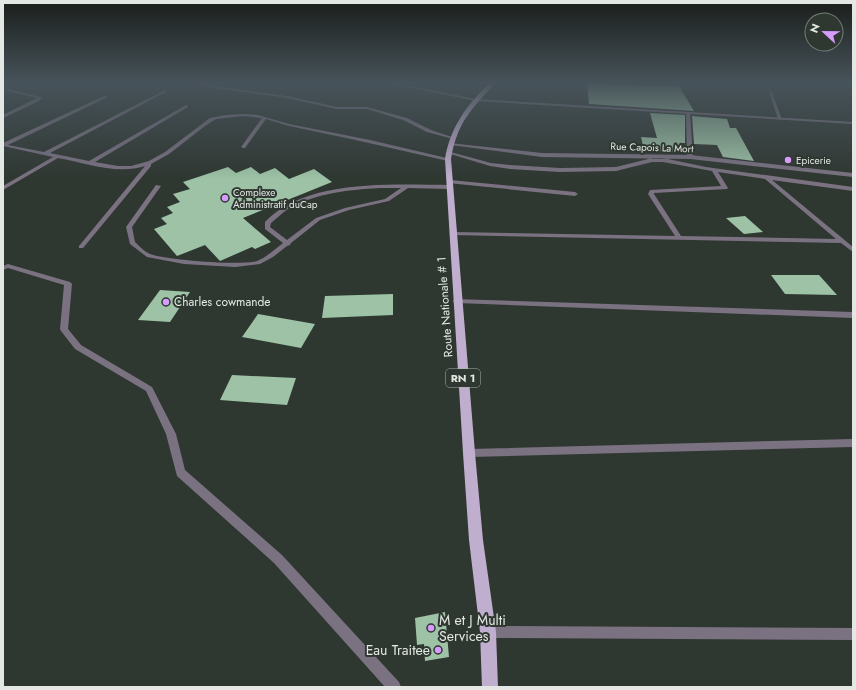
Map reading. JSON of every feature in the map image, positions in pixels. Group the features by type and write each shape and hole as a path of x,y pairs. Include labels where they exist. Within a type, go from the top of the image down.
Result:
{"main road":[{"name":"Route Nationale # 1","path":"464,115 459,122 450,148 450,184 457,301 469,453 476,540 488,632 490,687"}],"street":[{"path":"3,145 66,115"},
{"path":"44,154 119,115"},
{"path":"89,163 170,115"},
{"path":"395,115 405,118 429,131 450,148"},
{"path":"688,115 690,156"},
{"path":"722,115 853,123"},
{"path":"779,115 780,119"},
{"path":"3,145 89,163 118,168 135,168 149,165 161,158 214,118 252,116 291,126 346,135 450,148 490,164 510,167 585,170 616,169 652,160 663,160 714,170 853,189"},
{"path":"243,147 264,119"},
{"name":"Rue Capois La Mort","path":"450,148 542,155 690,156 853,176"},
{"path":"3,188 6,183 56,157"},
{"path":"81,247 149,165"},
{"path":"679,238 651,194 652,191 725,188 714,170"},
{"path":"766,176 853,250"},
{"path":"288,244 267,228 268,222 274,216 292,205 341,190 450,184 575,194"},
{"path":"158,186 129,227 132,243 147,255 184,262 235,266 258,263 271,256 318,219 347,209 386,200 406,187"},
{"path":"453,234 842,241"},
{"path":"3,268 8,266 68,284 64,329 78,347 149,389 171,434 181,473 278,559 394,687"},
{"path":"457,301 853,316"},
{"path":"469,453 853,443"},
{"path":"488,632 853,634"}],"building":[{"path":"651,115 685,115 685,143 681,143 684,153 644,150 641,137 657,138"},
{"path":"692,116 727,119 730,128 736,128 754,161 723,157 717,145 694,144"},
{"path":"228,167 236,173 251,167 260,174 275,168 289,179 314,169 332,182 243,218 271,242 255,249 252,247 220,261 205,245 177,256 154,229 167,224 161,218 173,213 167,207 180,202 173,194 190,189 183,182"},
{"path":"745,216 763,232 744,234 726,218"},
{"path":"771,275 819,275 837,295 785,294"},
{"path":"160,290 190,292 170,322 138,320"},
{"path":"393,294 393,315 322,318 325,296"},
{"path":"258,314 315,324 301,348 242,337"},
{"path":"232,375 296,378 287,405 220,400"},
{"path":"445,612 449,657 425,661 424,644 417,645 415,618"}],"place":[{"name":"Epicerie","path":"788,160"},
{"name":"Complexe Administratif duCap","path":"225,198"},
{"name":"Charles cowmande","path":"166,302"},
{"name":"M et J Multi Services","path":"431,628"},
{"name":"Eau Traitee","path":"438,650"}]}
